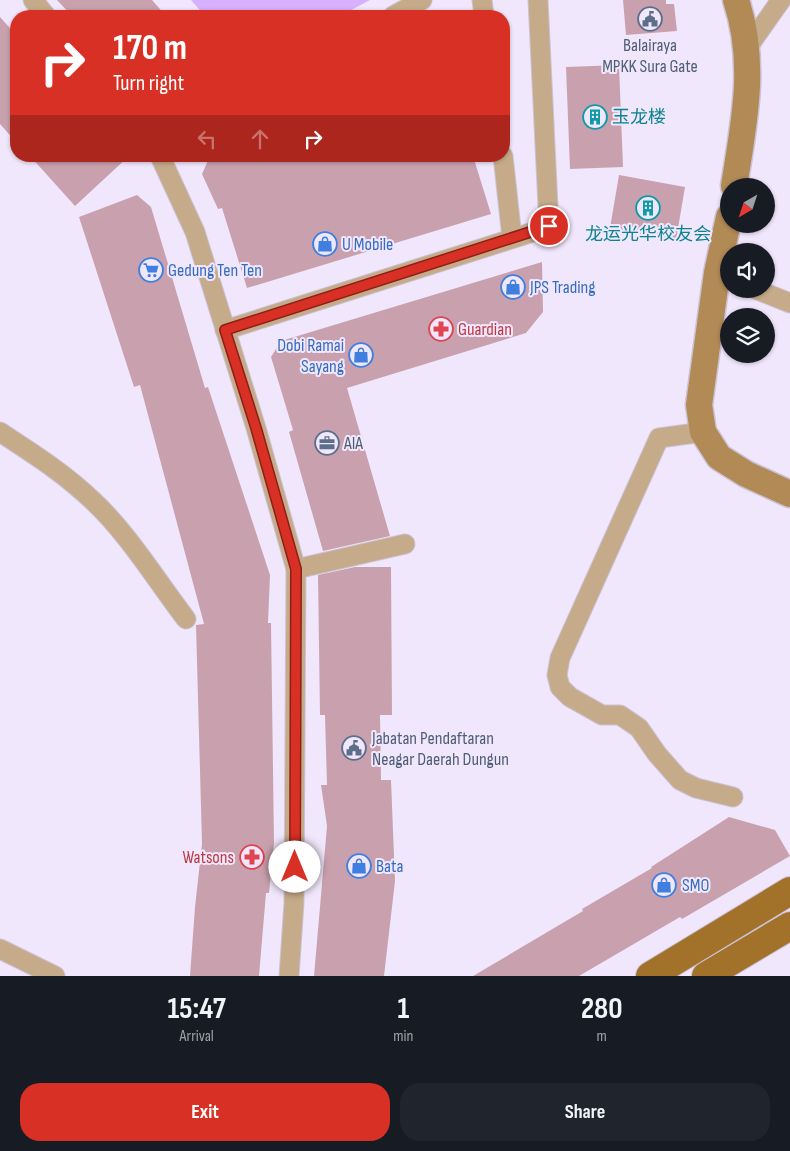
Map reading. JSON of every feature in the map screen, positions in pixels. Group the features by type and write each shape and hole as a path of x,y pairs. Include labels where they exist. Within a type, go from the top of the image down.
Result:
{"main road":[{"path":"650,976 790,891"},
{"path":"706,976 790,926"}],"street":[{"path":"33,0 41,10"},
{"path":"404,10 422,0"},
{"path":"225,330 549,226 538,0"},
{"path":"735,178 748,86 748,47 736,0"},
{"path":"748,47 781,0"},
{"path":"163,162 195,232 256,428 296,569 294,904 289,976"},
{"path":"504,162 512,238"},
{"path":"720,291 699,405 703,432 719,457 746,474 790,494"},
{"path":"775,297 790,303"},
{"path":"0,432 52,467 94,501 113,522 186,620"},
{"path":"703,432 659,438 560,658 557,675 560,686 570,697 585,707 602,715 620,715 639,728 657,754 680,780 696,788 733,797"},
{"path":"296,569 405,544"},
{"path":"0,949 56,976"}],"shaded area":[{"path":"191,0 370,0 351,10 200,10"}],"building":[{"path":"57,0 152,0 161,10 66,10"},
{"name":"Balairaya MPKK Sura Gate","path":"623,0 666,0 666,4 674,4 677,31 626,35"},
{"path":"0,17 10,28 10,135 0,124"},
{"name":"玉龙楼","path":"619,65 623,167 570,169 566,67"},
{"path":"35,162 123,162 75,206"},
{"path":"207,162 475,162 491,214 247,288 222,208 218,209 202,174"},
{"name":"龙运光华校友会","path":"619,175 685,187 676,240 610,228"},
{"path":"137,195 151,207 205,388 208,387 270,575 268,623 271,623 274,842 269,893 266,893 259,976 190,976 202,844 196,625 204,624 140,385 134,387 79,217"},
{"path":"542,262 543,312 526,333 347,388 390,536 323,551 289,432 293,430 271,357 281,341"},
{"path":"355,567 391,567 392,715 380,715 381,780 391,780 395,881 384,976 314,976 327,826 321,785 327,785 325,715 320,715 318,575"},
{"path":"729,817 775,830 790,856 579,976 473,976 583,911 582,909 652,868"}],"place":[{"name":"Balairaya MPKK Sura Gate","path":"650,19"},
{"name":"玉龙楼","path":"595,117"},
{"name":"龙运光华校友会","path":"648,208"},
{"name":"U Mobile","path":"325,244"},
{"name":"Gedung Ten Ten","path":"151,270"},
{"name":"JPS Trading","path":"513,287"},
{"name":"Guardian","path":"441,329"},
{"name":"Dobi Ramai Sayang","path":"361,355"},
{"name":"AIA","path":"327,443"},
{"name":"Jabatan Pendaftaran Neagar Daerah Dungun","path":"354,748"},
{"name":"Watsons","path":"252,857"},
{"name":"Bata","path":"359,866"},
{"name":"SMO","path":"664,885"}],"route":[{"path":"295,867 296,569 284,522 225,330 549,226"}]}
